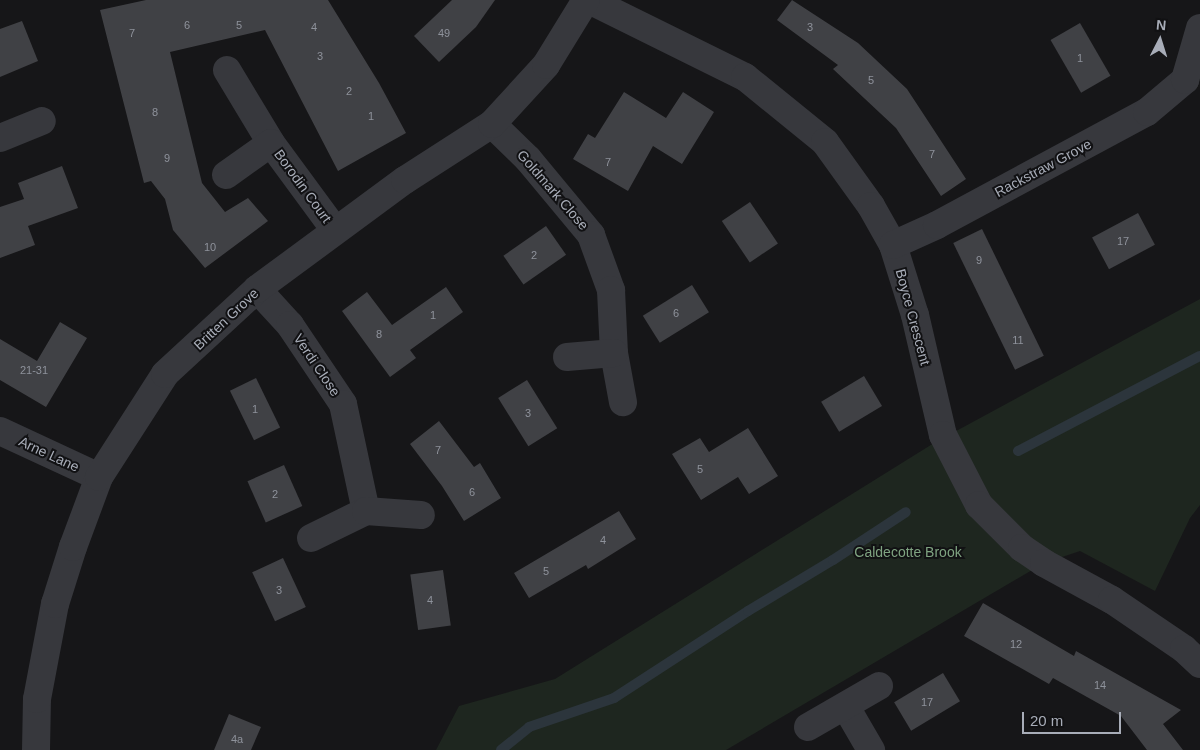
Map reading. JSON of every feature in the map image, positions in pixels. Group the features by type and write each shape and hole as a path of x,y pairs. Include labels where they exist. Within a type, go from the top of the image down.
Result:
{"street":[{"name":"Britten Grove","path":"36,750 37,699 55,604 73,547 99,477 165,374 257,289 405,180 492,124 546,65 587,0"},
{"name":"Boyce Crescent","path":"587,0 745,77 825,142 872,206 893,245 915,315 943,435 979,505 1022,548 1044,563 1112,600 1184,649 1200,664"},
{"name":"Rackstraw Grove","path":"893,245 937,225 1147,112 1193,85 1200,28"},
{"name":"Borodin Court","path":"227,70 272,143 335,230"},
{"path":"0,138 42,120"},
{"name":"Goldmark Close","path":"492,124 528,159 591,235 611,290 614,353 623,402"},
{"name":"Borodin Court","path":"226,175 272,143"},
{"name":"Verdi Close","path":"257,289 290,325 343,404 366,511"},
{"path":"567,357 614,353"},
{"name":"Arne Lane","path":"0,431 99,477"},
{"path":"311,538 366,511 421,515"},
{"path":"808,727 846,707 879,686"},
{"path":"846,707 871,750"}],"green space":[{"name":"Caldecotte Brook","path":"1200,299 1200,505 1190,518 1155,591 1080,551 1044,563 726,750 436,750 459,706 555,679 934,443"}],"building":[{"path":"146,0 328,0 379,83 406,133 338,171 265,30 170,52 202,183 225,212 248,198 268,221 205,268 173,230 165,199 151,181 144,183 100,10"},
{"path":"452,0 495,0 476,27 439,62 414,36"},
{"path":"792,0 858,43 907,89 966,179 941,196 896,128 833,69 838,65 777,20"},
{"path":"22,21 38,61 0,77 0,29"},
{"path":"1080,23 1110,76 1081,93 1051,40"},
{"path":"624,92 666,118 683,92 714,112 682,164 653,146 628,191 573,159 588,134 595,138"},
{"path":"62,166 78,208 28,226 35,245 0,258 0,207 24,199 18,183"},
{"path":"750,202 778,243 750,262 722,221"},
{"path":"1138,213 1155,245 1109,269 1092,237"},
{"path":"546,226 566,255 523,284 503,256"},
{"path":"982,229 1044,356 1015,370 953,243"},
{"path":"692,285 709,312 660,343 643,316"},
{"path":"446,287 463,312 410,350 416,358 390,377 342,311 367,292 392,325"},
{"path":"60,322 87,338 46,407 0,380 0,339 37,361"},
{"path":"864,376 882,406 839,432 821,402"},
{"path":"256,378 280,427 254,440 230,391"},
{"path":"527,380 557,428 528,446 498,398"},
{"path":"439,421 474,467 480,463 501,498 464,521 442,486 410,444"},
{"path":"748,428 778,476 749,494 738,477 701,500 672,454 700,438 709,452"},
{"path":"284,465 302,506 266,522 247,481"},
{"path":"619,511 636,539 588,569 586,565 529,598 514,573"},
{"path":"283,558 306,607 275,621 252,572"},
{"path":"443,570 451,625 418,630 410,575"},
{"path":"983,603 1074,656 1076,651 1181,710 1163,724 1183,750 1147,750 1121,716 1053,678 1049,684 964,636"},
{"path":"943,673 960,701 911,731 894,702"},
{"path":"229,714 261,727 251,750 214,750"}],"waterway":[{"path":"1018,451 1200,356"},
{"path":"501,750 529,727 614,698 906,512"}]}
